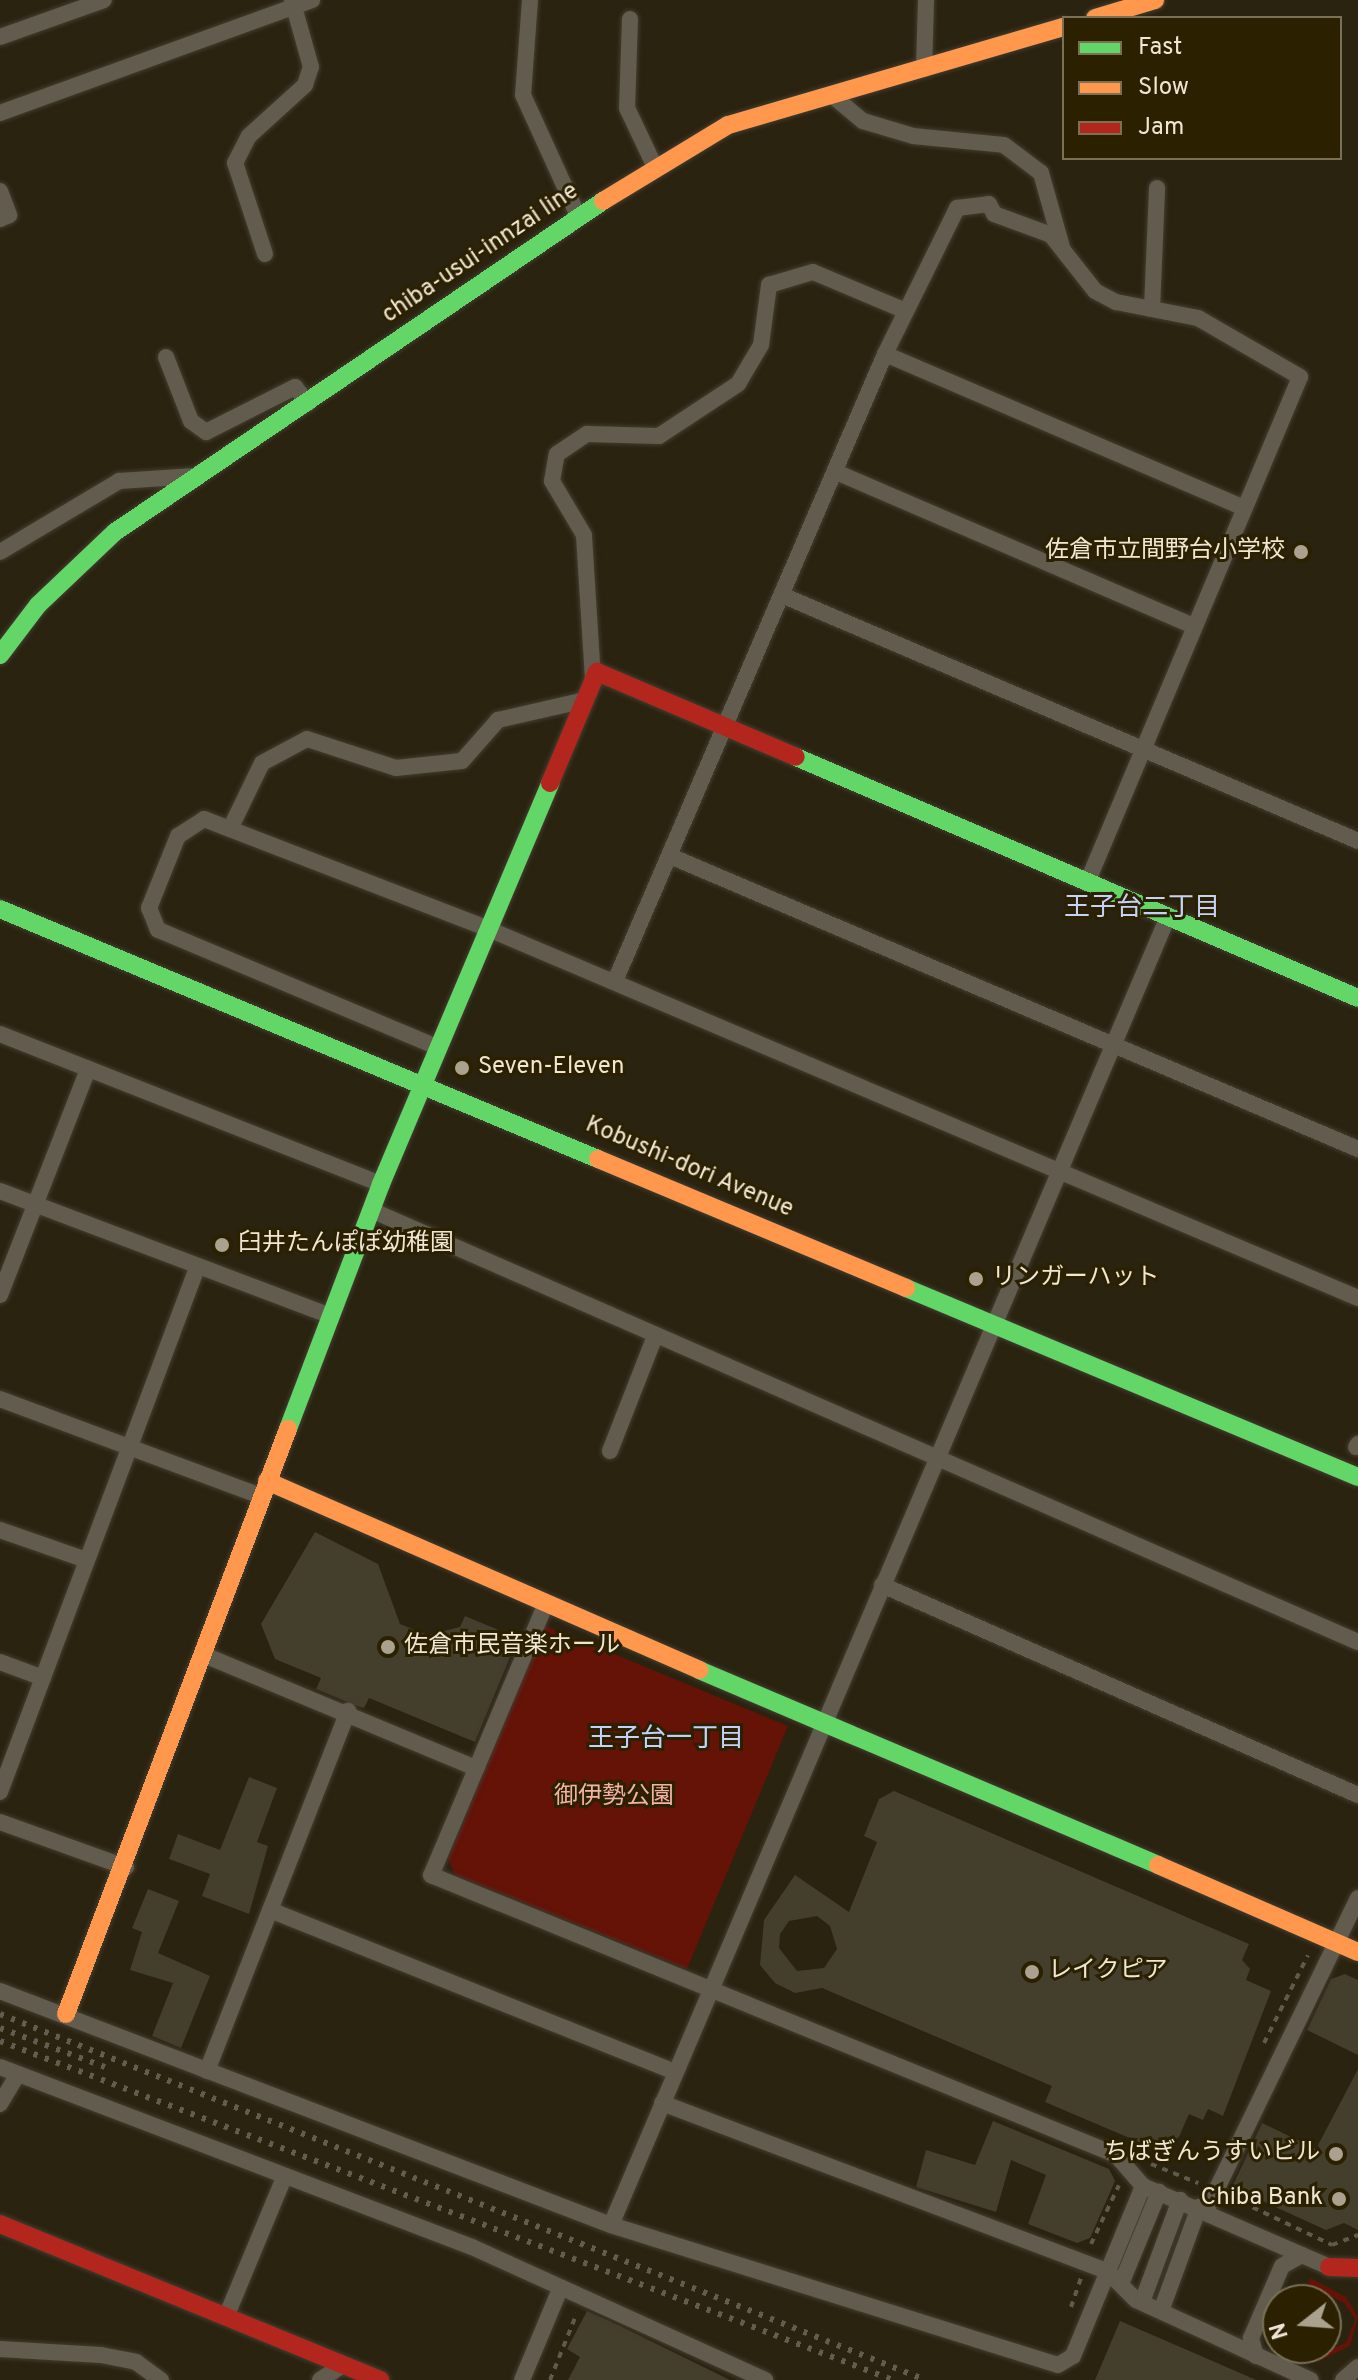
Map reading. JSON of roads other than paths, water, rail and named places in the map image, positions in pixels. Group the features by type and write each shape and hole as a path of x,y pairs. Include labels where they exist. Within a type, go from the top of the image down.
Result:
{"street":[{"path":"0,37 104,0"},
{"path":"0,113 312,0"},
{"path":"530,0 523,95 579,218"},
{"path":"924,69 926,0"},
{"path":"1102,16 1155,0"},
{"path":"265,254 235,163 249,136 305,85 311,67 294,5"},
{"path":"630,19 627,108 655,167"},
{"name":"chiba-usui-innzai line","path":"0,655 71,570 196,476 655,167 728,125 1062,28"},
{"path":"833,96 863,121 913,136 1004,145 1041,173 1062,248"},
{"path":"1152,309 1157,188"},
{"path":"0,191 9,215 0,219"},
{"path":"615,981 784,596 885,354 957,208 989,204 994,214 1051,235 1095,291 1152,309 1198,318 1300,377 1192,625 1087,883"},
{"path":"593,679 584,535 552,481 557,454 587,434 659,436 738,384 761,345 769,285 813,272 906,311"},
{"path":"885,354 1242,507"},
{"path":"166,357 191,421 206,432 295,387 308,403"},
{"path":"836,472 1192,625"},
{"path":"0,552 119,481 196,476"},
{"path":"784,596 1358,841"},
{"path":"66,2014 126,1867 264,1488 381,1184 486,928 597,672 1167,919 1358,998"},
{"path":"230,829 262,763 307,739 396,768 462,761 498,720 585,700"},
{"path":"437,1047 158,930 149,908 178,836 204,819 486,928 1358,1298"},
{"path":"670,856 1358,1149"},
{"name":"Kobushi-dori Avenue","path":"0,909 993,1321 1358,1477"},
{"path":"611,2225 822,1719 1167,919"},
{"path":"0,1034 381,1184"},
{"path":"0,1295 88,1069"},
{"path":"0,1191 197,1268 331,1316"},
{"path":"371,1210 934,1460 1358,1642"},
{"path":"0,1792 197,1268"},
{"path":"610,1451 655,1336"},
{"path":"0,1399 129,1448 264,1488 544,1608 822,1719 1358,1952"},
{"path":"0,1530 86,1560"},
{"path":"882,1585 1358,1795"},
{"path":"544,1608 431,1875 712,1986 1116,2155 1151,2189 1203,2209 1329,2267 1358,2268"},
{"path":"204,1655 348,1711 476,1768"},
{"path":"0,1662 43,1678"},
{"path":"207,2071 348,1711"},
{"path":"0,1822 126,1867"},
{"path":"1161,2311 1203,2209 1358,1898"},
{"path":"270,1910 675,2072"},
{"path":"0,1991 611,2225 1058,2365 1073,2356 1107,2271 1151,2189"},
{"path":"0,2067 560,2289 765,2380"},
{"path":"0,2104 18,2074"},
{"path":"662,2103 1107,2271 1139,2301"},
{"path":"226,2317 284,2178"},
{"path":"1121,2284 1151,2189"},
{"path":"1139,2301 1180,2200"},
{"path":"0,2224 380,2380"},
{"path":"1256,2356 1251,2338 1282,2266 1302,2255"},
{"path":"522,2380 560,2289"},
{"path":"1093,2305 1117,2295 1139,2301 1311,2380"},
{"path":"0,2349 101,2355 136,2362 161,2380"},
{"path":"320,2380 343,2365"}],"railway":[{"path":"0,2014 926,2380"},
{"path":"0,2028 105,2067"},
{"path":"0,2041 893,2380"}],"place":[{"name":"佐倉市立間野台小学校","path":"1301,552"},
{"name":"Seven-Eleven","path":"462,1068"},
{"name":"臼井たんぽぽ幼稚園","path":"222,1245"},
{"name":"リンガーハット","path":"976,1279"},
{"name":"佐倉市民音楽ホール","path":"388,1647"},
{"name":"レイクピア","path":"1032,1972"},
{"name":"ちばぎんうすいビル","path":"1336,2154"},
{"name":"Chiba Bank","path":"1339,2199"}],"district":[{"name":"王子台二丁目","path":"1142,909"},
{"name":"王子台一丁目","path":"666,1740"}],"park label":[{"name":"御伊勢公園","path":"614,1798"}]}
